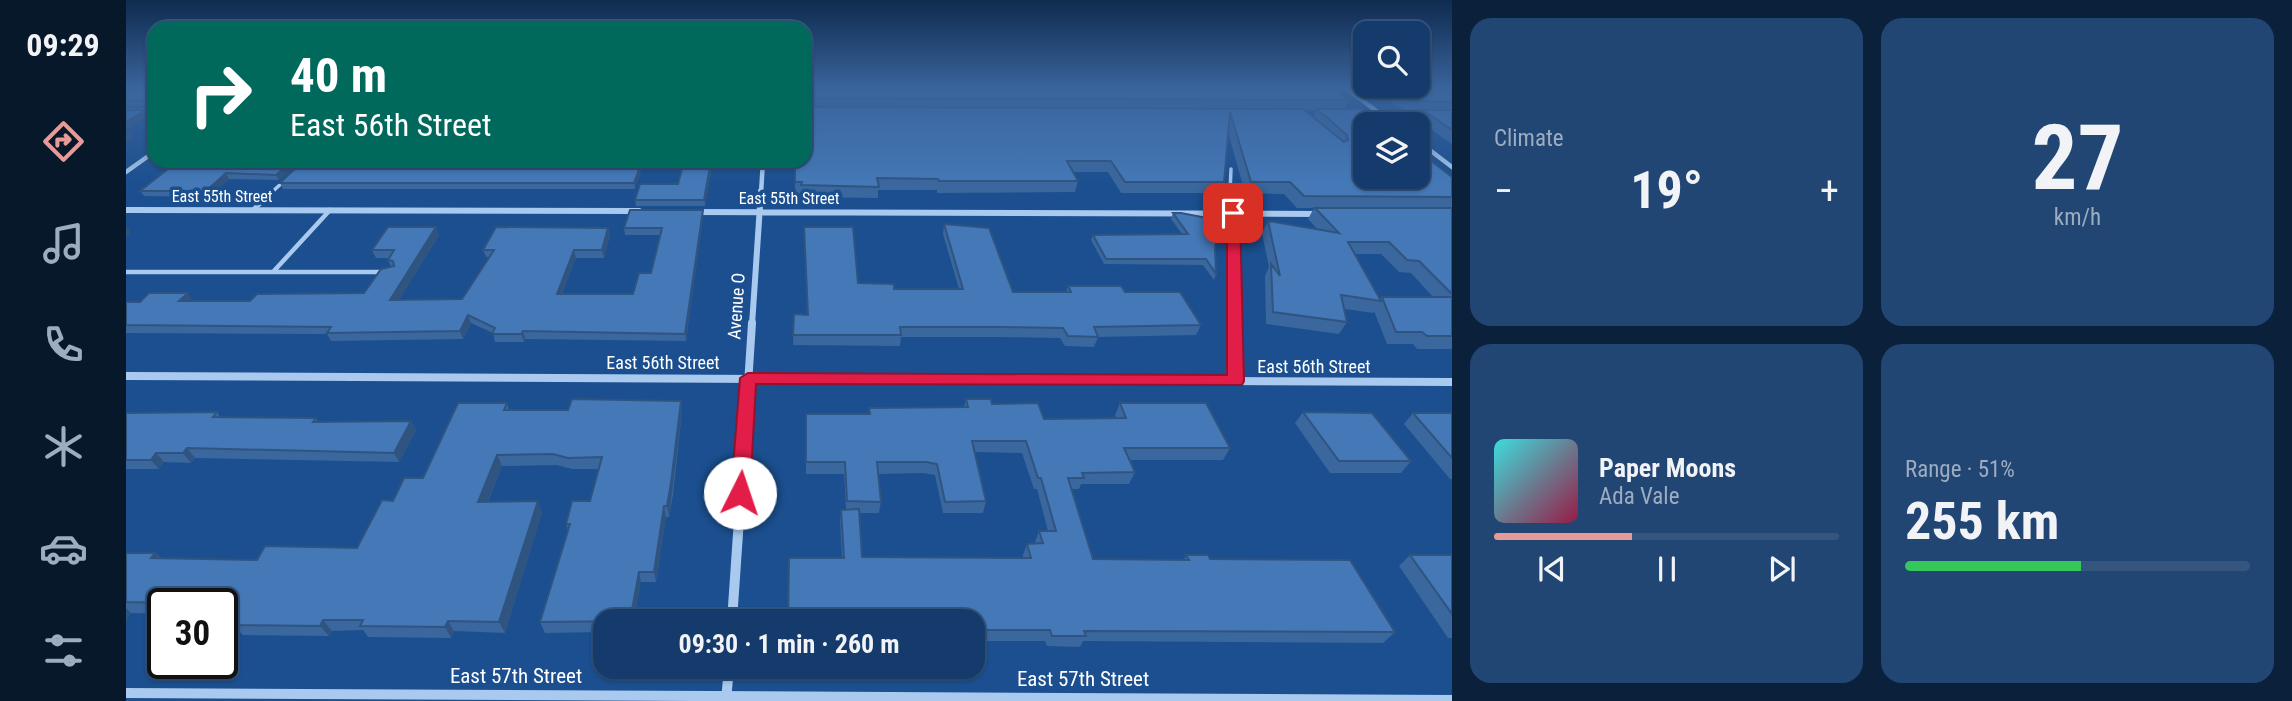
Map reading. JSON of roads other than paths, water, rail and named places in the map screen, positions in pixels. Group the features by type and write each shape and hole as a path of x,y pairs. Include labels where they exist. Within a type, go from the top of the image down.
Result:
{"street":[{"path":"1430,150 1452,167"},
{"path":"126,172 147,157"},
{"name":"Avenue O","path":"733,609 763,168"},
{"name":"East 55th Street","path":"126,210 649,212"},
{"name":"East 55th Street","path":"691,212 1329,214"},
{"path":"1233,213 1236,381"},
{"name":"East 56th Street","path":"126,376 1452,382"},
{"path":"726,699 728,679"},
{"name":"East 57th Street","path":"126,693 726,699 1452,700"}],"lane":[{"path":"1231,169 1229,202 1233,213"},
{"path":"253,210 292,174"},
{"path":"273,272 330,210"},
{"path":"126,272 393,272"}]}
